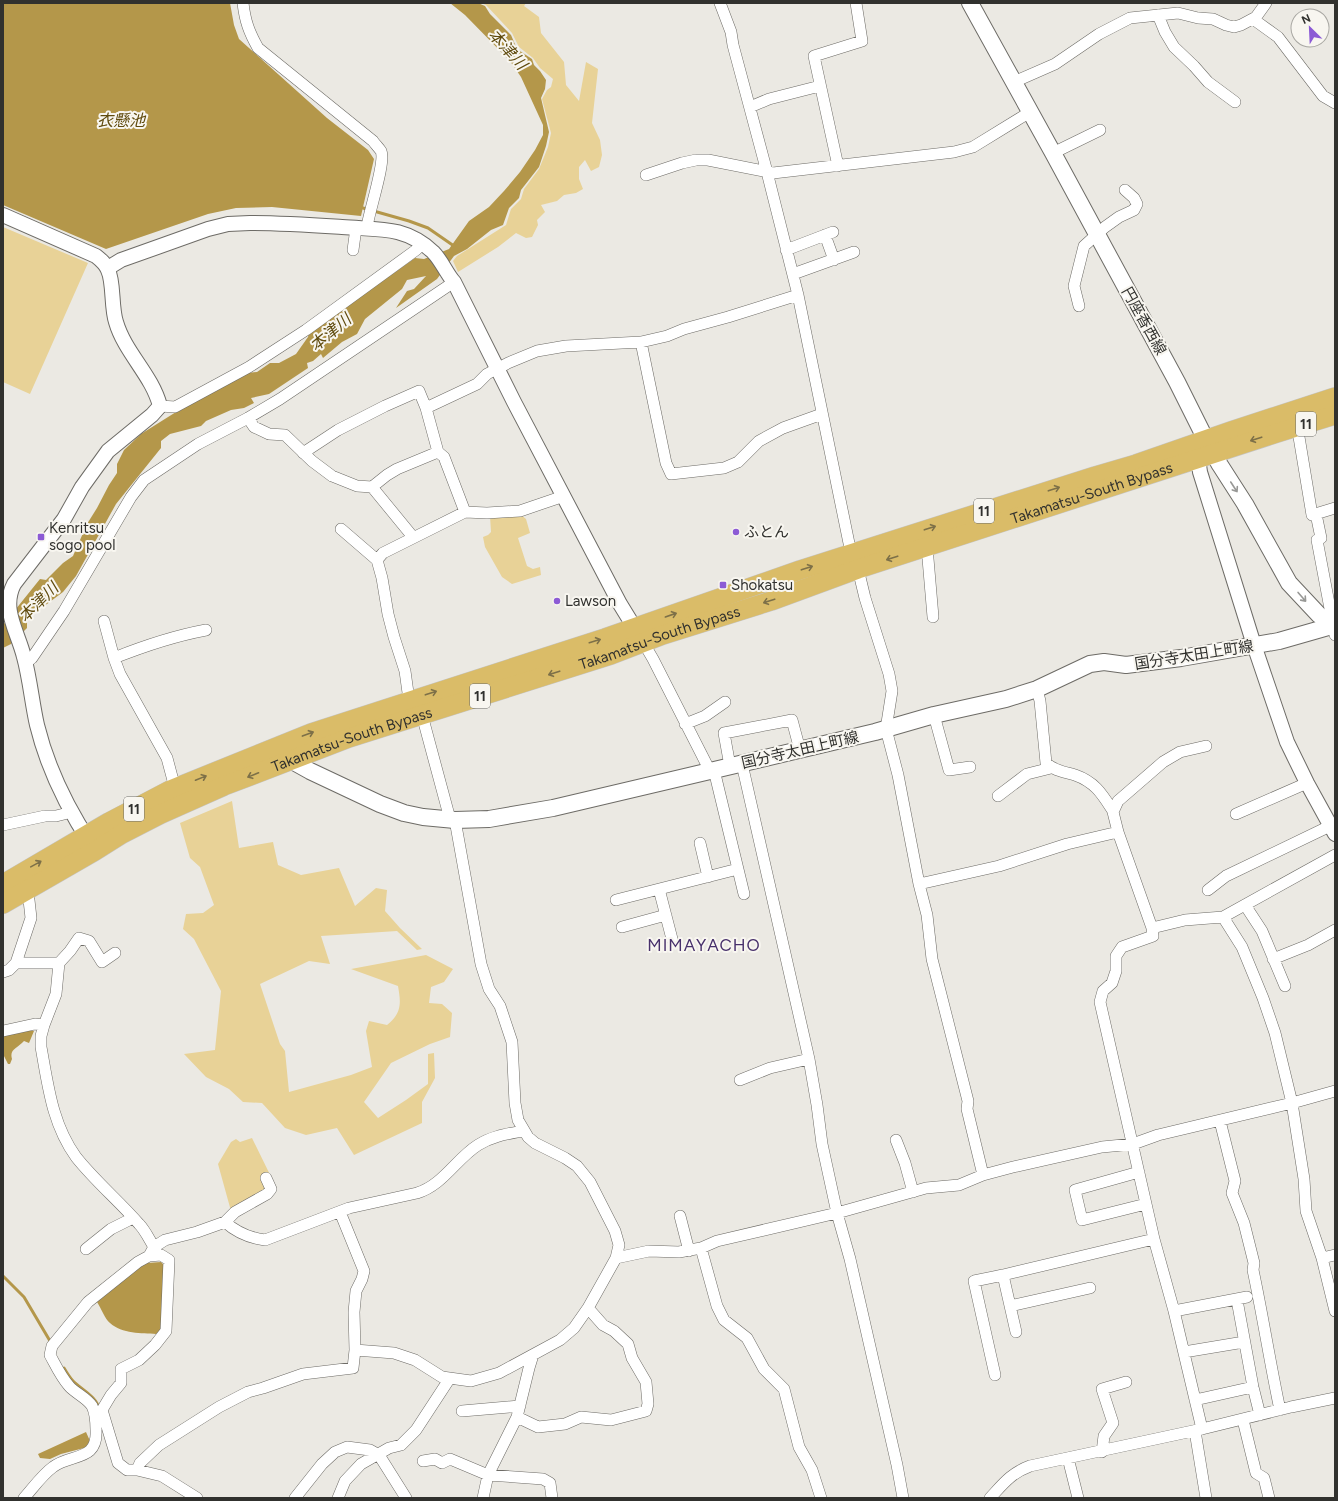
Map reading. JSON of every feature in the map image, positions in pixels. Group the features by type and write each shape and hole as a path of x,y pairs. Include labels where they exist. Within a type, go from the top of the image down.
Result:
{"highway":[{"name":"Takamatsu-South Bypass","path":"854,561 927,547 1206,450 1335,397"},
{"name":"Takamatsu-South Bypass","path":"3,904 26,891 90,843 109,822 175,788 311,733 409,700 638,635 1095,476 1136,464 1206,450 1296,427 1335,415"},
{"name":"Takamatsu-South Bypass","path":"3,884 90,843 122,834 161,814 224,786 290,760 349,738 603,657 638,635"}],"main road":[{"name":"円座香西線","path":"970,3 1054,153 1177,382 1206,450 1245,504 1290,583 1319,615 1335,627"},
{"name":"国分寺太田上町線","path":"272,748 290,760 380,804 404,813 424,817 489,819 553,808 800,750 886,729 934,715 1006,699 1037,689 1090,664 1104,662 1126,665 1145,664 1254,646 1335,627"}],"street":[{"path":"244,3 244,13 248,32 258,48 373,141 381,151 382,162 368,216 361,228 353,250"},
{"path":"720,3 730,32 793,274 854,561 889,674 892,691 886,729 898,775 919,884 927,915 932,959 968,1101 967,1109 983,1175"},
{"path":"838,166 814,56 862,41 856,3"},
{"path":"1014,82 1055,64 1099,34 1130,18 1178,13 1198,18 1213,19 1226,26 1234,27 1256,17 1266,3"},
{"path":"1158,14 1165,32 1174,47 1208,82 1235,102"},
{"path":"1253,19 1278,37 1323,96 1335,103"},
{"path":"750,107 768,99 820,86"},
{"path":"646,175 696,160 708,160 774,173 954,152 973,148 1030,112"},
{"path":"1054,153 1100,130"},
{"path":"1079,306 1074,286 1084,246 1104,227 1119,217 1134,210 1138,204 1125,190"},
{"path":"3,216 96,256 108,268 115,320 120,334 145,374 157,396 160,406"},
{"path":"108,268 128,258 208,229 228,224 302,224 383,228 408,236 433,252 445,267 620,604 653,660 685,724 712,771 744,894"},
{"path":"786,250 830,233 834,260"},
{"path":"160,406 176,407 249,367 306,330 423,245"},
{"path":"793,274 854,252"},
{"path":"25,658 32,658 64,611 131,497 144,480 198,444 248,418 280,399 452,281"},
{"path":"426,408 476,384 486,374 537,351 566,346 641,342 668,336 684,329 798,295"},
{"path":"641,342 666,463 671,474 724,468 738,462 759,441 783,428 822,414"},
{"path":"304,453 338,430 385,406 419,391 426,408 438,452 444,457 465,512"},
{"path":"90,843 72,812 42,742 37,724 25,658 10,613 9,592 55,531 108,451 152,415 160,406"},
{"path":"248,418 254,427 268,434 285,435 332,476 357,486 372,487 397,469 438,452"},
{"path":"1296,427 1312,515 1335,508"},
{"path":"1206,450 1200,472 1254,646 1288,742 1307,783 1334,831 1226,876 1208,890"},
{"path":"372,487 413,537"},
{"path":"377,560 383,553 465,512 487,513 520,511 564,496"},
{"path":"1316,514 1321,538 1317,540 1326,594 1335,627"},
{"path":"341,529 377,560 390,621 404,671 409,700"},
{"path":"927,547 933,617"},
{"path":"104,621 120,674 167,758 175,788"},
{"path":"114,658 146,645 183,634 206,630"},
{"path":"1037,689 1040,701 1046,763 1051,768 1077,776 1097,788 1113,811 1118,832 1152,928 1153,936 1122,947 1116,956 1116,971 1112,983 1103,991 1100,1002 1154,1240 1174,1311 1195,1400 1206,1498"},
{"path":"685,724 705,716 725,702"},
{"path":"355,1350 394,1353 414,1360 442,1377 471,1380 499,1373 560,1340 574,1328 588,1308 616,1258 619,1245 615,1231 590,1182 577,1166 528,1138 518,1120 515,1104 512,1042 500,1006 489,988 481,964 453,819 422,715"},
{"path":"934,715 949,770 970,767"},
{"path":"800,750 792,720 724,733 736,765 809,1059 822,1144 850,1259 897,1465 903,1498"},
{"path":"1113,811 1118,801 1163,762 1180,752 1206,746"},
{"path":"998,796 1027,774 1051,768"},
{"path":"1236,814 1307,783"},
{"path":"3,825 72,812"},
{"path":"919,884 999,866 1067,844 1118,832"},
{"path":"700,843 708,877"},
{"path":"1152,928 1185,920 1223,917 1335,855"},
{"path":"616,900 738,869"},
{"path":"658,889 672,938"},
{"path":"3,972 9,970 16,964 31,918 29,900 26,891"},
{"path":"1245,905 1262,931 1285,986"},
{"path":"622,927 666,915"},
{"path":"1223,917 1242,946 1275,1033 1292,1103 1304,1180 1306,1211 1322,1258 1335,1311"},
{"path":"1274,959 1308,945 1335,930"},
{"path":"115,953 102,962 89,941 79,938 59,964 56,994 44,1025 40,1047 53,1112 76,1157 111,1196 140,1225 152,1252 169,1260 166,1331 155,1345 138,1360 121,1369 121,1383 111,1395 102,1410 118,1463 127,1470 137,1470 162,1476 197,1498"},
{"path":"16,964 59,964"},
{"path":"3,1032 35,1024 44,1025"},
{"path":"740,1080 770,1068 809,1059"},
{"path":"616,1258 650,1251 689,1251 701,1248 716,1241 838,1212 926,1188 959,1185 983,1175 1013,1166 1102,1147 1133,1144 1158,1135 1292,1103 1335,1091"},
{"path":"1220,1120 1235,1181 1232,1193 1244,1223 1254,1263 1253,1270 1280,1410"},
{"path":"225,1222 234,1230 265,1240 340,1212 428,1190 478,1145 490,1138 523,1131"},
{"path":"896,1140 905,1163 913,1192"},
{"path":"1139,1172 1075,1190 1082,1220 1146,1204"},
{"path":"24,1498 52,1467 60,1462 84,1455 92,1449 97,1439 96,1422 92,1406 69,1386 60,1374 50,1355 52,1346 88,1302 165,1240 197,1232 225,1222 235,1212 267,1194 271,1189 266,1178"},
{"path":"137,1470 140,1463 159,1444 235,1398 248,1392 302,1374 353,1368 355,1350 354,1312 356,1291 364,1271 340,1212"},
{"path":"680,1216 689,1251"},
{"path":"86,1249 111,1229 133,1218"},
{"path":"995,1375 974,1281 1154,1240"},
{"path":"701,1248 716,1306 724,1320 747,1338 764,1369 784,1389 799,1446 812,1470 821,1498"},
{"path":"1322,1258 1335,1256"},
{"path":"1003,1275 1016,1332"},
{"path":"1010,1306 1090,1288"},
{"path":"1174,1311 1242,1298 1244,1342 1260,1415"},
{"path":"462,1411 519,1412 538,1427 565,1424 581,1418 611,1420 646,1412 648,1404 646,1382 632,1358 628,1344 614,1331 603,1325 588,1308"},
{"path":"1184,1352 1244,1342"},
{"path":"483,1498 488,1475 519,1412 533,1355"},
{"path":"338,1498 346,1481 362,1464 389,1448 401,1445 416,1430 450,1378"},
{"path":"1102,1452 1104,1436 1113,1423 1102,1388 1126,1382"},
{"path":"1195,1400 1253,1387"},
{"path":"990,1498 1009,1478 1018,1471 1030,1466 1102,1452 1335,1398"},
{"path":"1243,1420 1256,1473 1264,1478 1269,1498"},
{"path":"295,1498 322,1464 335,1452 347,1447 370,1450 379,1455 406,1498"},
{"path":"1068,1458 1078,1498"},
{"path":"423,1461 435,1459 442,1463 450,1459 488,1475 543,1479 550,1483 552,1498"}],"shaded area":[{"path":"481,3 526,3 524,6 539,17 541,33 564,62 566,85 579,101 586,62 598,69 592,123 600,140 602,155 599,167 591,171 585,160 579,167 579,179 583,189 576,193 564,195 557,201 541,205 545,212 537,220 538,225 532,237 526,238 516,233 498,247 458,272 453,261 457,256 506,225 511,209 521,199 524,189 539,169 548,147 551,133 542,99 547,90 551,87 553,79 540,68 533,58 519,47 512,33 486,5"},
{"path":"3,227 88,263 30,394 3,382"},
{"path":"520,514 526,519 530,533 518,538 527,566 533,569 540,567 541,575 512,584 502,577 485,547 483,537 491,532 490,516"},
{"path":"232,801 239,848 273,842 278,865 301,875 339,868 355,906 376,888 387,890 385,911 422,949 417,950 397,931 321,936 330,964 309,961 260,984 280,1044 285,1051 289,1092 351,1075 372,1067 366,1031 369,1021 387,1025 392,1021 398,1012 400,1003 398,986 351,969 426,955 453,969 444,982 431,987 429,1003 442,1004 452,1013 450,1037 430,1044 391,1063 364,1102 378,1118 406,1100 428,1084 428,1054 434,1053 435,1078 422,1102 422,1123 354,1155 337,1128 306,1135 285,1128 262,1103 243,1102 229,1089 206,1077 184,1054 215,1050 221,991 194,939 183,929 186,914 203,913 214,905 200,867 190,858 180,823"},
{"path":"252,1138 276,1187 231,1211 218,1164 231,1142 236,1139 240,1142"}],"water":[{"name":"衣懸池","path":"3,3 230,3 234,25 239,39 327,118 368,150 374,159 361,216 272,207 236,208 208,214 106,249 3,205"},
{"name":"本津川","path":"450,3 478,3 485,6 490,14 511,35 517,49 532,59 534,65 546,80 545,89 541,98 549,132 546,146 539,167 521,190 519,198 509,208 503,225 491,230 467,249 454,256 437,279 396,308 407,291 414,289 426,276 407,280 402,289 365,319 357,334 342,342 323,358 321,354 313,361 307,363 308,368 269,394 251,398 254,403 244,408 231,410 206,421 201,426 170,434 161,441 161,448 116,504 76,576 63,592 47,604 36,609 27,618 27,628 11,644 3,648 3,625 40,579 46,580 63,563 73,556 87,524 117,473 117,464 124,450 141,434 176,412 248,373 257,372 270,363 279,363 296,354 308,337 309,333 415,258 424,259 449,249 469,221 489,207 520,172 543,135 543,125 521,77 510,61 465,15"},
{"path":"28,1030 34,1031 29,1043 24,1041 13,1051 11,1056 12,1059 10,1064 8,1064 3,1054 3,1036"},
{"path":"161,1262 164,1265 161,1330 156,1334 126,1331 115,1327 108,1321 97,1302 142,1265"},
{"path":"86,1432 90,1441 89,1445 84,1448 61,1454 50,1459 40,1458 38,1454"}],"waterway":[{"path":"363,208 428,228 454,246"},
{"path":"3,1276 24,1297 50,1341"},
{"path":"64,1368 73,1381 95,1401 99,1409"}],"place":[{"name":"ふとん","path":"736,532"},
{"name":"Kenritsu sogo pool","path":"41,537"},
{"name":"Shokatsu","path":"723,585"},
{"name":"Lawson","path":"557,601"}],"district":[{"name":"MIMAYACHO","path":"704,945"}]}
